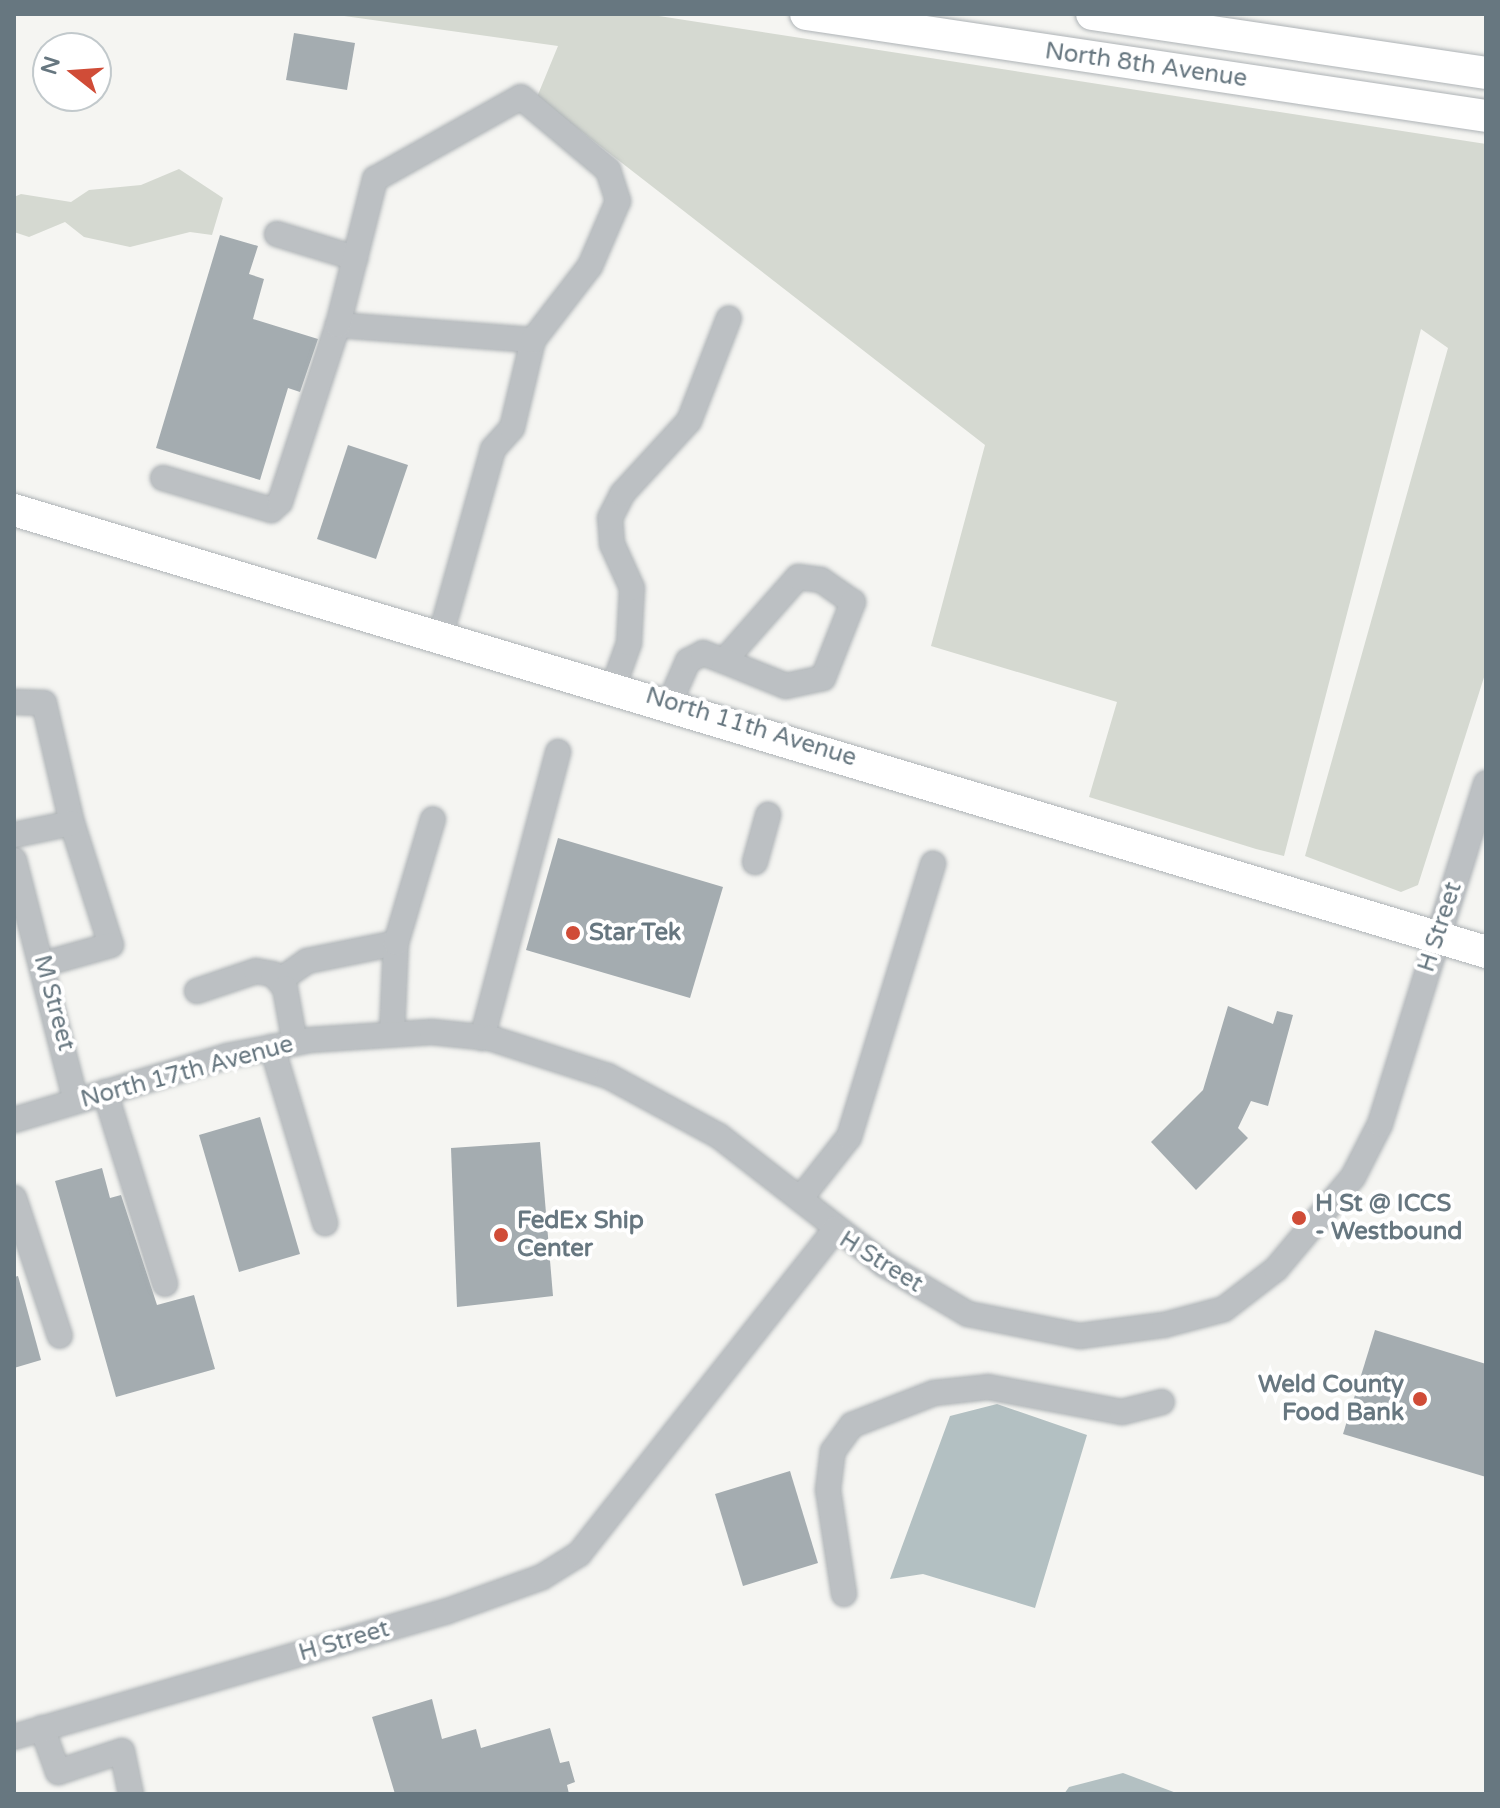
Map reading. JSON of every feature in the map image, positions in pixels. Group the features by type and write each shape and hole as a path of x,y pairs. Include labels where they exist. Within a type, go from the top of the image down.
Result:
{"main road":[{"name":"North 8th Avenue","path":"806,14 933,24 1486,116"},
{"name":"North 8th Avenue","path":"1092,14 1486,73"},
{"name":"North 11th Avenue","path":"14,510 614,685 1486,952"}],"street":[{"path":"163,478 271,510 280,502 338,325 375,179 385,170 521,97 608,170 618,201 590,266 533,340 512,428 493,449 441,634"},
{"path":"277,234 355,258"},
{"path":"614,685 629,643 632,588 612,544 610,518 622,494 689,421 729,318"},
{"path":"338,325 533,340"},
{"path":"670,702 688,661 703,653 786,686 823,678 853,602 821,580 798,577 724,661"},
{"path":"14,702 44,703 72,823 111,945 44,964"},
{"path":"482,1038 558,752"},
{"name":"H Street","path":"14,1737 445,1612 570,1560 610,1524 836,1229 968,1314 1019,1328 1080,1336 1224,1309 1276,1269 1353,1177 1380,1124 1486,783"},
{"path":"755,862 768,815"},
{"path":"392,1033 396,943 433,819"},
{"path":"14,835 72,823"},
{"name":"M Street","path":"14,860 44,964 76,1101"},
{"path":"800,1199 849,1137 933,864"},
{"path":"280,980 307,961 396,943"},
{"path":"197,991 256,971 280,980"},
{"path":"280,980 284,1045 325,1223"},
{"name":"North 17th Avenue","path":"14,1120 105,1092 284,1045 392,1033 482,1038 608,1076 719,1136 836,1229"},
{"path":"105,1092 165,1284"},
{"path":"14,1198 60,1336"},
{"path":"844,1594 828,1490 833,1451 852,1425 934,1393 988,1387 1122,1412 1162,1402"},
{"path":"42,1728 58,1772 122,1751 131,1794"}],"shaded area":[{"path":"330,14 646,14 1486,144 1486,671 1418,885 1401,892 1305,856 1448,348 1421,329 1284,856 1256,849 1089,797 1117,702 931,646 985,445 537,97 558,46"},
{"path":"179,169 223,198 212,235 190,232 130,247 84,237 65,222 29,237 14,232 14,197 21,194 71,202 89,190 141,185"},
{"path":"997,1404 1087,1435 1035,1608 923,1574 890,1579 950,1416"},
{"path":"1123,1773 1179,1794 1064,1794 1069,1787"}],"building":[{"path":"294,33 355,43 347,90 286,80"},
{"path":"220,235 258,246 249,274 264,279 253,319 318,339 300,392 288,388 260,480 156,448"},
{"path":"348,445 408,465 376,559 317,539"},
{"path":"558,838 723,887 690,998 526,950"},
{"path":"1228,1006 1273,1024 1277,1011 1293,1015 1268,1106 1251,1101 1238,1128 1248,1138 1196,1190 1151,1142 1203,1090"},
{"path":"260,1117 300,1254 239,1272 199,1135"},
{"name":"FedEx Ship Center","path":"540,1142 553,1296 457,1307 451,1148"},
{"path":"102,1168 110,1198 121,1195 157,1305 194,1295 215,1369 116,1397 55,1181"},
{"path":"18,1276 41,1360 14,1368 14,1277"},
{"name":"Weld County Food Bank","path":"1375,1330 1486,1364 1486,1477 1343,1434"},
{"path":"790,1471 818,1563 743,1586 715,1494"},
{"path":"432,1699 442,1739 476,1729 481,1748 550,1728 560,1763 569,1761 575,1782 567,1785 569,1794 395,1794 372,1717"}],"place":[{"name":"Star Tek","path":"573,933"},
{"name":"H St @ ICCS - Westbound","path":"1299,1218"},
{"name":"FedEx Ship Center","path":"501,1235"},
{"name":"Weld County Food Bank","path":"1420,1399"}]}
